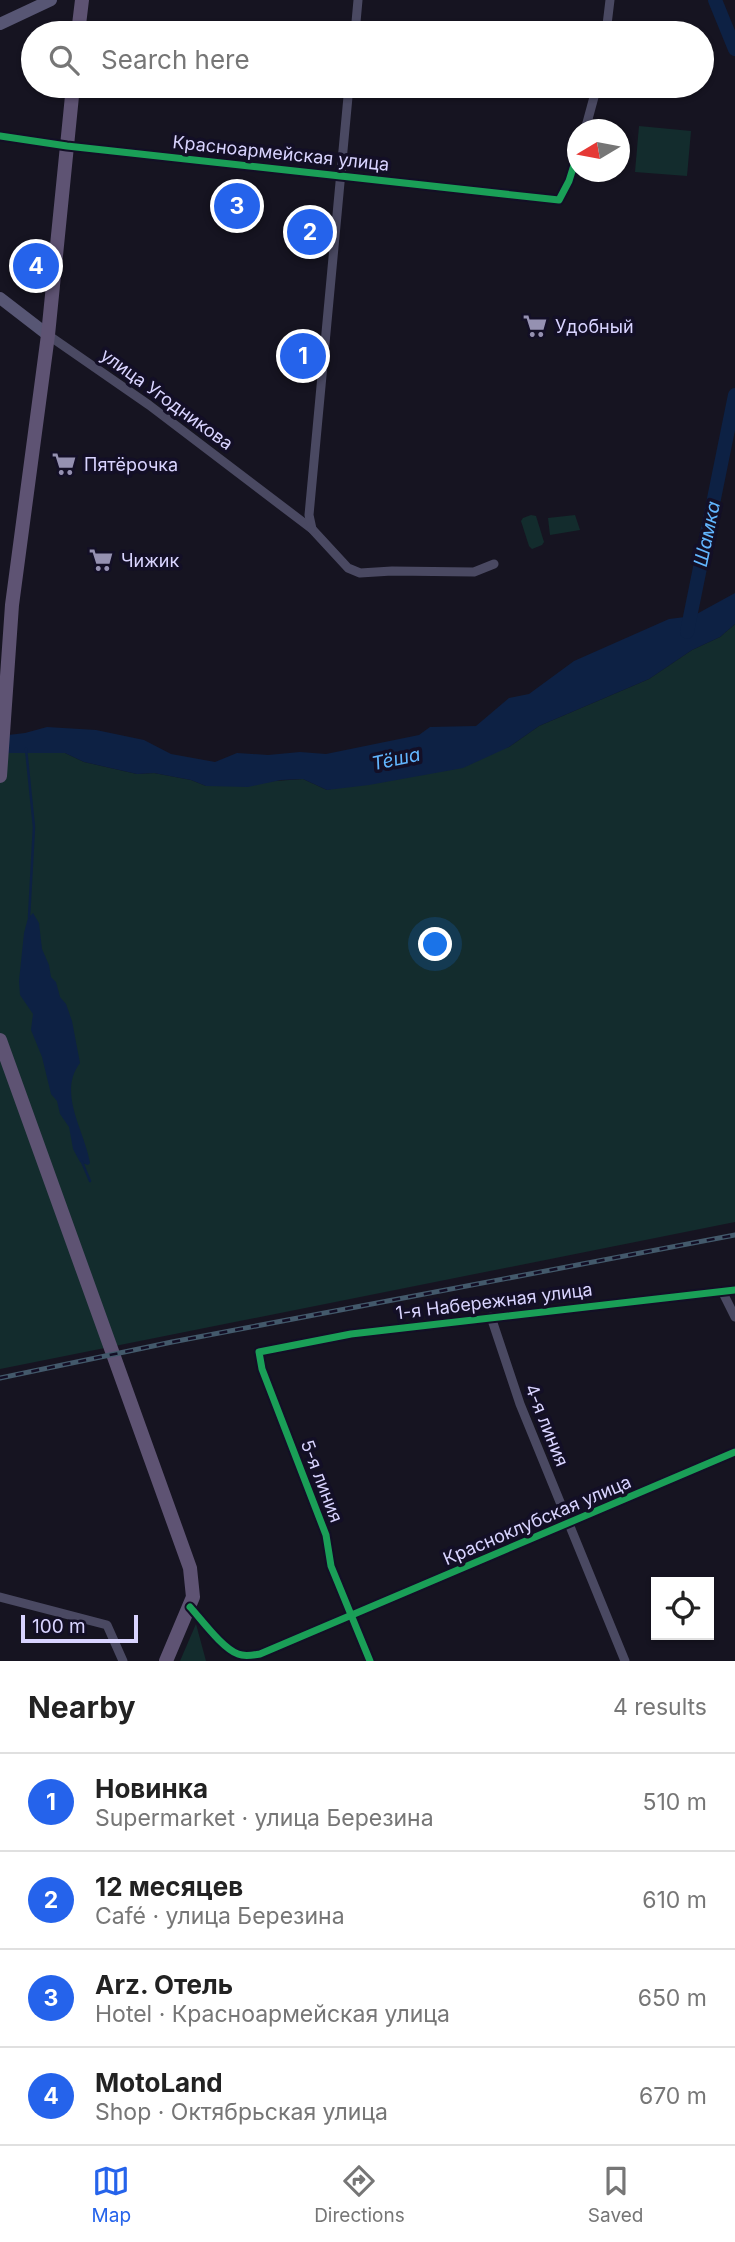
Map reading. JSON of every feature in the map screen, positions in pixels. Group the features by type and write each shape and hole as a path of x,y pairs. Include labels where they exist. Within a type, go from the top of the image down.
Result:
{"main road":[{"path":"79,21 82,0"},
{"path":"0,776 12,605 48,335 72,98"},
{"path":"0,1040 190,1568 193,1597 166,1661"}],"street":[{"path":"0,24 51,0"},
{"path":"356,21 358,0"},
{"path":"607,21 610,0"},
{"path":"312,529 309,515 348,98"},
{"path":"589,119 594,98"},
{"name":"Красноармейская улица","path":"0,136 67,146 559,200 568,182"},
{"name":"улица Угодникова","path":"0,298 149,405 312,529 348,568 360,573 474,572 494,564"},
{"name":"1-я Набережная улица","path":"258,1352 351,1334 735,1290"},
{"path":"722,1291 735,1317"},
{"name":"4-я линия","path":"491,1317 520,1404 625,1661"},
{"name":"5-я линия","path":"258,1352 262,1369 326,1535 331,1566 370,1661"},
{"name":"Красноклубская улица","path":"190,1607 228,1648 239,1655 260,1654 735,1452"},
{"path":"0,1597 107,1625 123,1661"}],"green space":[{"path":"639,126 691,131 687,176 635,172"},
{"path":"531,515 536,516 544,542 532,549 521,521"},
{"path":"575,515 580,530 550,535 548,518"},
{"path":"735,624 735,1222 0,1369 0,753 65,753 84,762 137,774 154,773 191,780 206,786 303,779 327,790 509,747 539,726 649,679 692,650 720,637"},
{"path":"196,1624 206,1661 180,1661"}],"water":[{"path":"735,593 735,624 720,637 692,650 649,679 539,726 509,747 463,768 327,790 303,779 281,780 248,787 206,786 191,780 154,773 137,774 84,762 65,753 0,753 0,736 47,727 96,730 144,740 171,754 215,762 237,753 326,754 419,735 430,727 476,726 509,698 529,694 574,661 669,619 693,616"},
{"path":"33,913 39,923 42,949 51,977 56,982 72,1021 80,1063 71,1087 72,1099 90,1163 88,1165 80,1162 73,1149 69,1127 51,1094 42,1057 31,1030 33,1014 20,995 24,933 28,918"}],"waterway":[{"name":"Шамка","path":"715,0 735,49"},
{"name":"Шамка","path":"687,632 735,395"},
{"name":"Тёша","path":"26,749 34,827 29,917"},
{"name":"Тёша","path":"82,1162 90,1181"}],"railway":[{"path":"0,1378 172,1342 735,1235"}],"cycle path":[{"path":"0,136 67,146 559,200 568,182"},
{"path":"370,1661 331,1566 326,1535 262,1369 259,1352 351,1334 735,1290"},
{"path":"190,1607 232,1651 243,1655 260,1654 735,1452"}],"place":[{"name":"Arz. Отель","path":"237,206"},
{"name":"12 месяцев","path":"310,232"},
{"name":"MotoLand","path":"36,266"},
{"name":"Удобный","path":"535,326"},
{"name":"Новинка","path":"303,356"},
{"name":"Пятёрочка","path":"64,464"},
{"name":"Чижик","path":"101,560"}]}
